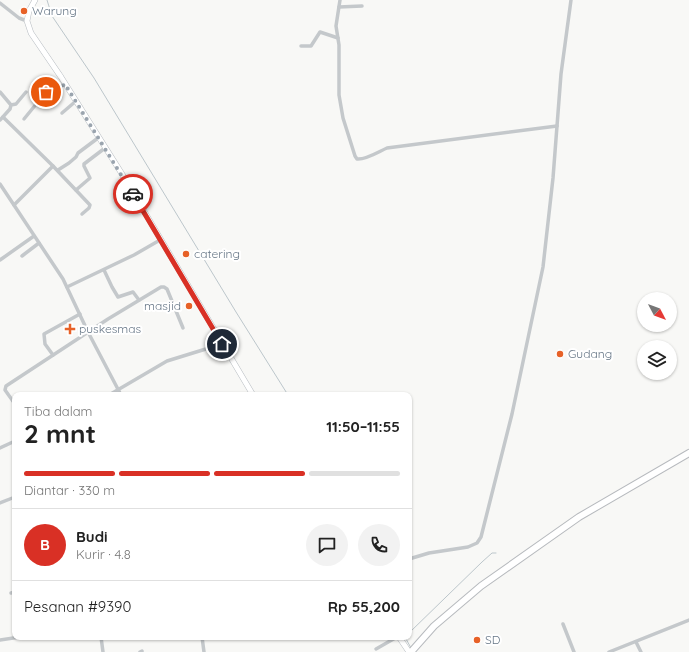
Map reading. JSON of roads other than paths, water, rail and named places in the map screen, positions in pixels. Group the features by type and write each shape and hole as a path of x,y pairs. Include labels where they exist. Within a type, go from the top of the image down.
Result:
{"highway":[{"path":"410,652 434,626 481,586 579,517 689,453"}],"street":[{"path":"35,0 29,11 27,21 38,46 65,84 105,148 251,392"},
{"path":"340,0 336,26 338,38 339,95 343,118 353,152 357,159 365,158 388,148 557,126"},
{"path":"412,558 429,553 474,546 482,537 512,414 543,268 553,178 562,67 572,0"},
{"path":"0,3 19,18 27,21"},
{"path":"339,7 362,6"},
{"path":"301,46 311,46 320,32 338,38"},
{"path":"24,119 46,92 51,95 65,84"},
{"path":"0,92 11,105"},
{"path":"11,105 16,104 26,92"},
{"path":"62,112 76,101"},
{"path":"11,105 10,109 1,119 58,170 90,206 82,214"},
{"path":"58,170 69,163 78,153 98,138"},
{"path":"76,190 90,178 84,164 105,148"},
{"path":"14,205 53,166"},
{"path":"0,184 63,279 118,390"},
{"path":"0,260 34,236"},
{"path":"67,287 134,255 160,240"},
{"path":"22,256 39,243"},
{"path":"104,270 118,296 133,292 139,300"},
{"path":"12,400 5,390 5,386 161,287 165,287 183,328"},
{"path":"53,355 45,344 44,334 80,314"},
{"path":"114,392 168,361 222,344"},
{"path":"0,448 12,442"},
{"path":"0,502 12,498"},
{"path":"609,652 689,620"},
{"path":"563,624 574,652"},
{"path":"0,640 12,638"},
{"path":"101,640 103,652"},
{"path":"202,640 204,652"},
{"path":"376,649 392,640"},
{"path":"400,640 410,652"},
{"path":"636,642 641,652"}],"waterway":[{"path":"47,0 52,16 94,78 286,392"},
{"path":"412,630 482,562 492,553 496,553"},
{"path":"407,640 411,648"}],"place":[{"name":"Warung","path":"24,11"},
{"name":"catering","path":"186,254"},
{"name":"masjid","path":"189,306"},
{"name":"puskesmas","path":"70,329"},
{"name":"Gudang","path":"560,354"},
{"name":"SD","path":"477,640"}]}
